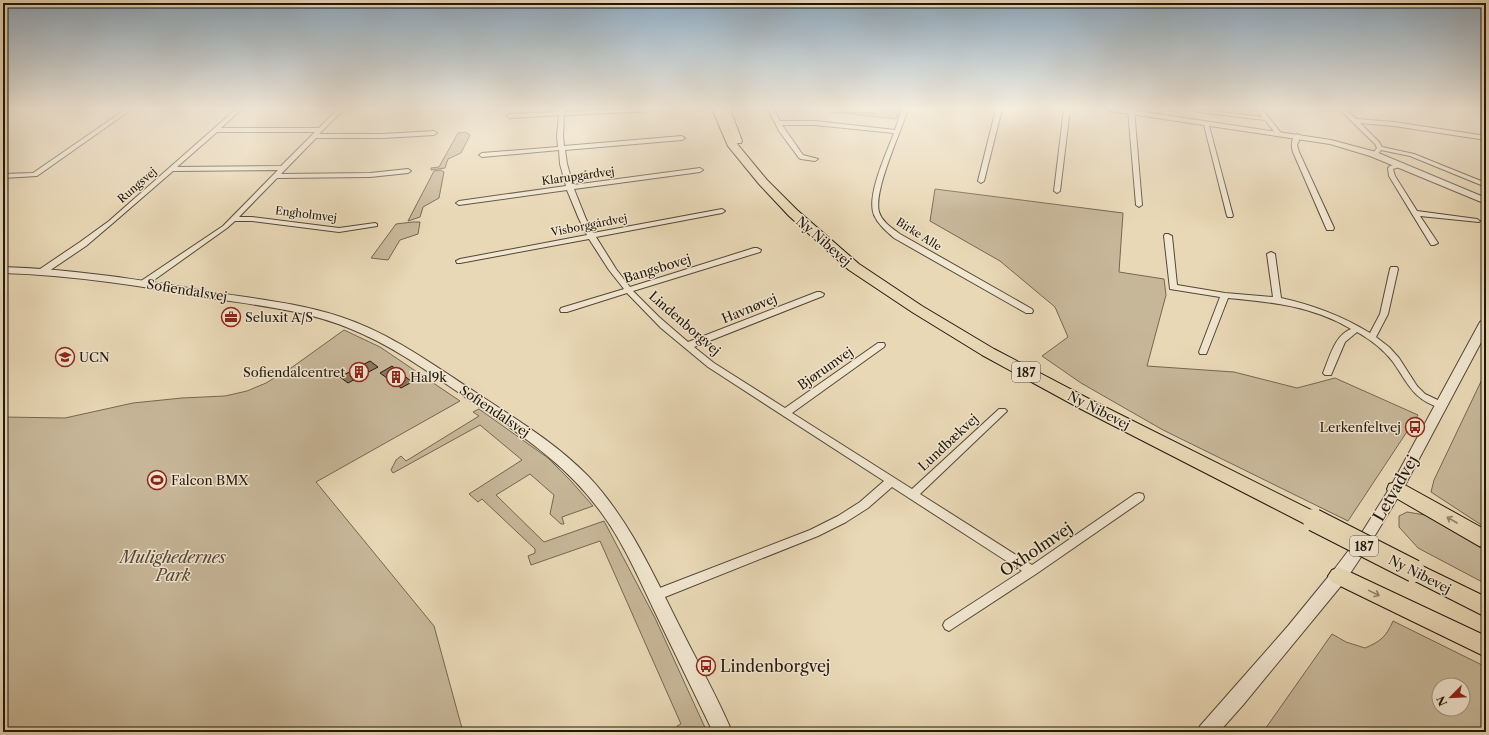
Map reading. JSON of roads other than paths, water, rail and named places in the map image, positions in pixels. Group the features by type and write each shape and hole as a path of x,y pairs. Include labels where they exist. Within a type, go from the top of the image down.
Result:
{"highway":[{"name":"Ny Nibevej","path":"732,143 765,185 793,213 848,262 917,309 988,352 1080,401 1486,608"},
{"name":"Ny Nibevej","path":"739,143 747,162"},
{"path":"1396,489 1486,540"},
{"path":"1339,576 1486,646"}],"street":[{"path":"3,176 35,175 80,143"},
{"name":"Rungsvej","path":"43,270 83,244 111,222 200,143"},
{"path":"144,283 216,234 233,219 307,143"},
{"name":"Lindenborgvej","path":"561,143 561,149 570,188 592,236 628,290 648,312 711,365 1032,571"},
{"path":"482,155 624,143"},
{"path":"792,143 801,157 814,159"},
{"name":"Birke Alle","path":"892,143 874,202 875,210 886,227 897,236 1029,311"},
{"path":"981,181 990,143"},
{"path":"1057,191 1063,143"},
{"path":"1134,143 1139,205"},
{"path":"1211,143 1230,216"},
{"path":"1295,143 1296,152 1330,228"},
{"path":"1336,143 1373,154 1486,201"},
{"path":"1377,143 1380,148 1407,154 1486,185"},
{"path":"1373,154 1380,148"},
{"path":"1400,165 1390,169 1392,176 1434,242"},
{"path":"171,169 283,168"},
{"name":"Klarupgårdvej","path":"459,203 700,170"},
{"path":"276,176 370,175 408,171"},
{"name":"Visborggårdvej","path":"460,261 722,211"},
{"path":"1416,213 1477,221"},
{"name":"Engholmvej","path":"233,219 252,219 339,230 375,225"},
{"path":"1168,236 1173,287 1225,295 1277,300 1302,305 1344,321 1371,337 1386,349 1396,360 1414,388 1422,396 1441,405"},
{"name":"Bangsbovej","path":"564,310 758,250"},
{"path":"1271,254 1277,300"},
{"path":"1371,337 1379,329 1394,269"},
{"name":"Sofiendalsvej","path":"3,270 43,270 69,272 144,283 315,313 357,327 403,350 528,433 552,451 584,480 614,519 634,552 723,732"},
{"name":"Havnøvej","path":"687,346 820,294"},
{"path":"1203,352 1225,295"},
{"name":"Letvadvej","path":"1207,732 1237,699 1339,576 1366,538 1396,489 1486,322"},
{"path":"1328,373 1340,341 1349,333 1358,329"},
{"name":"Bjørumvej","path":"785,413 881,345"},
{"name":"Lundbækvej","path":"913,494 1002,411"},
{"path":"656,595 807,535 842,519 864,505 892,481"},
{"name":"Oxholmvej","path":"950,625 1032,571 1139,497"}],"place":[{"name":"Seluxit A/S","path":"231,317"},
{"name":"UCN","path":"65,357"},
{"name":"Sofiendalcentret","path":"359,372"},
{"name":"Hal9k","path":"396,377"},
{"name":"Lerkenfeltvej","path":"1415,427"},
{"name":"Falcon BMX","path":"157,480"},
{"name":"Lindenborgvej","path":"706,666"}],"park label":[{"name":"Mulighedernes Park","path":"173,566"}]}
